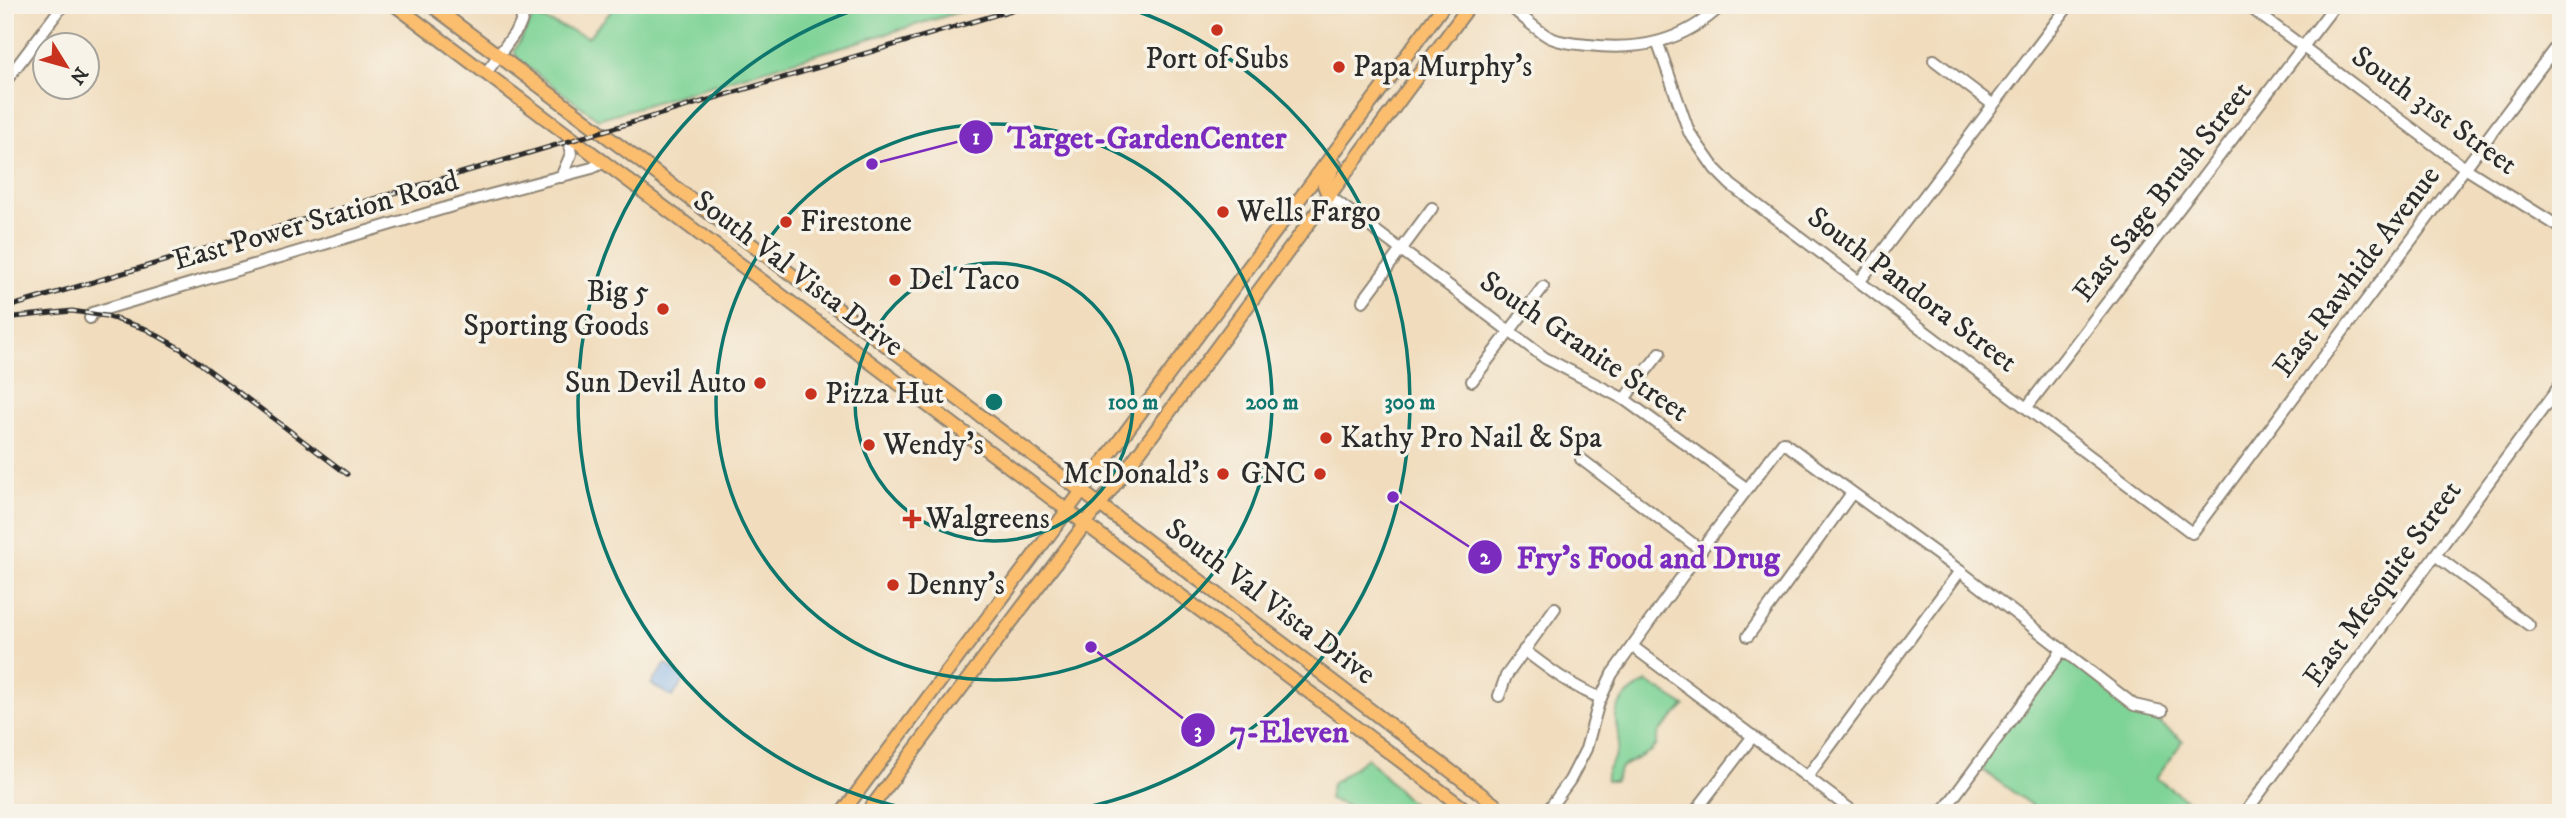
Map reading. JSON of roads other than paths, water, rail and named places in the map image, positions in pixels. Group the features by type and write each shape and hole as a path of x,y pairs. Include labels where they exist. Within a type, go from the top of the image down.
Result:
{"main road":[{"name":"South Val Vista Drive","path":"395,5 1471,813"},
{"name":"South Val Vista Drive","path":"432,5 835,309 1081,490 1506,813"},
{"path":"842,813 1444,5"},
{"path":"867,813 1086,524 1470,5"},
{"path":"1410,50 1427,62"},
{"path":"1328,195 1324,181 1344,151 1360,118"},
{"path":"637,188 650,170"},
{"path":"1229,293 1248,305"},
{"path":"822,326 835,309"},
{"path":"1279,669 1293,652"},
{"path":"950,668 967,680"},
{"path":"874,769 890,782"}],"street":[{"path":"5,82 63,5"},
{"path":"486,73 519,27 528,5"},
{"path":"1509,5 1551,38 1605,47 1657,44 1695,26 1722,5"},
{"path":"1860,281 2069,5"},
{"name":"South 31st Street","path":"2247,5 2465,168 2561,228"},
{"name":"East Sage Brush Street","path":"2027,407 2335,5"},
{"name":"East Rawhide Avenue","path":"2192,533 2561,40"},
{"name":"South Pandora Street","path":"1657,44 1689,132 1715,169 1731,185 2192,533"},
{"path":"1934,60 1992,104"},
{"path":"561,177 571,154 567,134"},
{"name":"East Power Station Road","path":"90,318 92,313 486,196 592,168 604,162"},
{"name":"South Granite Street","path":"1328,195 1556,365 1597,383 1623,399 1746,488"},
{"path":"1363,301 1432,208"},
{"path":"1472,381 1543,287"},
{"path":"1623,399 1660,353"},
{"name":"East Mesquite Street","path":"2245,813 2561,384"},
{"path":"1546,813 1570,780 1586,749 1601,698 1612,674 1746,488 1783,442 1960,571 2134,705 2162,711"},
{"path":"1581,459 1701,550"},
{"path":"1748,636 1853,493"},
{"path":"2435,555 2529,625"},
{"path":"1807,777 1960,571"},
{"path":"1499,696 1506,676 1555,608"},
{"path":"1632,646 1855,813"},
{"path":"1943,812 2063,649"},
{"path":"1524,650 1561,678 1601,698"},
{"path":"1694,813 1753,736"}],"water":[{"path":"666,664 685,680 672,697 651,684"}],"railway":[{"path":"5,308 1029,5"},
{"path":"5,318 72,311 106,316 146,329 181,349 347,474"}],"place":[{"name":"Port of Subs","path":"1217,30"},
{"name":"Papa Murphy's","path":"1339,67"},
{"name":"Target-GardenCenter","path":"872,164"},
{"name":"Wells Fargo","path":"1223,212"},
{"name":"Firestone","path":"786,222"},
{"name":"Del Taco","path":"895,280"},
{"name":"Big 5 Sporting Goods","path":"663,309"},
{"name":"Sun Devil Auto","path":"760,383"},
{"name":"Pizza Hut","path":"811,394"},
{"name":"Kathy Pro Nail & Spa","path":"1326,438"},
{"name":"Wendy's","path":"869,445"},
{"name":"McDonald's","path":"1223,474"},
{"name":"GNC","path":"1320,474"},
{"name":"Fry's Food and Drug","path":"1393,497"},
{"name":"Walgreens","path":"912,519"},
{"name":"Denny's","path":"893,585"},
{"name":"7-Eleven","path":"1091,647"}]}
